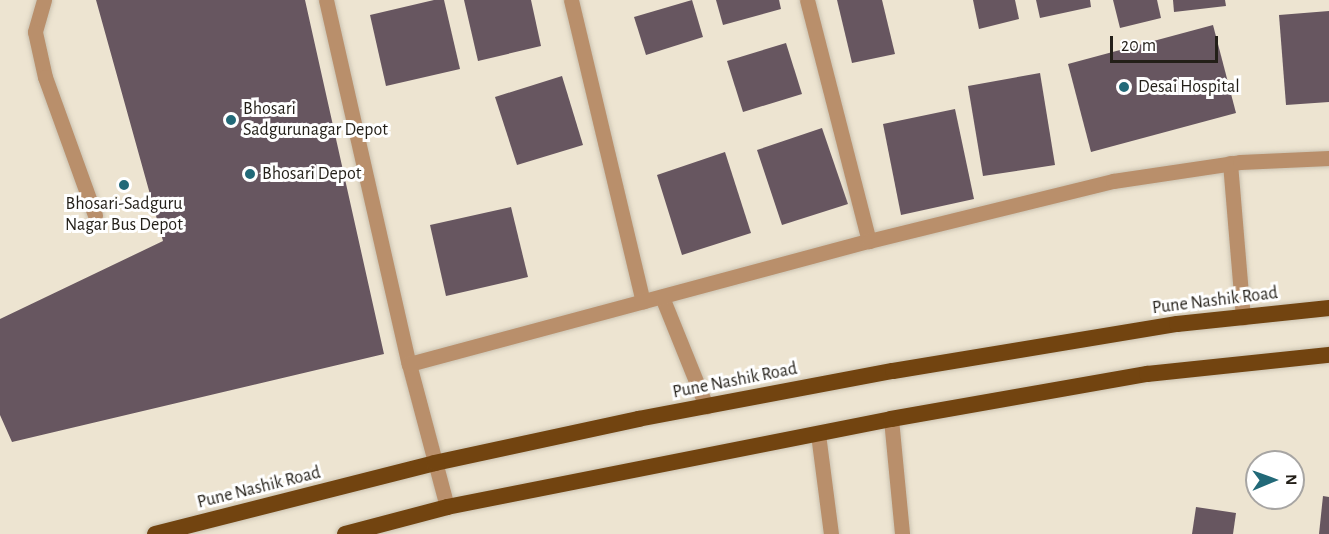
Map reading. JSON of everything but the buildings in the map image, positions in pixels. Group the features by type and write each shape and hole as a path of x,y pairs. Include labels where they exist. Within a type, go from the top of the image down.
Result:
{"highway":[{"name":"Pune Nashik Road","path":"155,534 435,463 706,406 905,369 1177,324 1329,308"},
{"path":"345,534 447,507 891,419 1147,374 1329,355"}],"street":[{"path":"44,0 35,32 45,77 95,215"},
{"path":"326,0 409,364 447,507"},
{"path":"571,0 643,302"},
{"path":"807,0 869,241"},
{"path":"409,364 869,241 1113,182 1230,164 1329,158"},
{"path":"1230,164 1243,317"},
{"path":"662,297 706,406"},
{"path":"891,419 902,534"},
{"path":"818,434 831,534"}],"place":[{"name":"Desai Hospital","path":"1124,87"},
{"name":"Bhosari Sadgurunagar Depot","path":"231,120"},
{"name":"Bhosari Depot","path":"250,174"},
{"name":"Bhosari-Sadguru Nagar Bus Depot","path":"124,185"}]}
